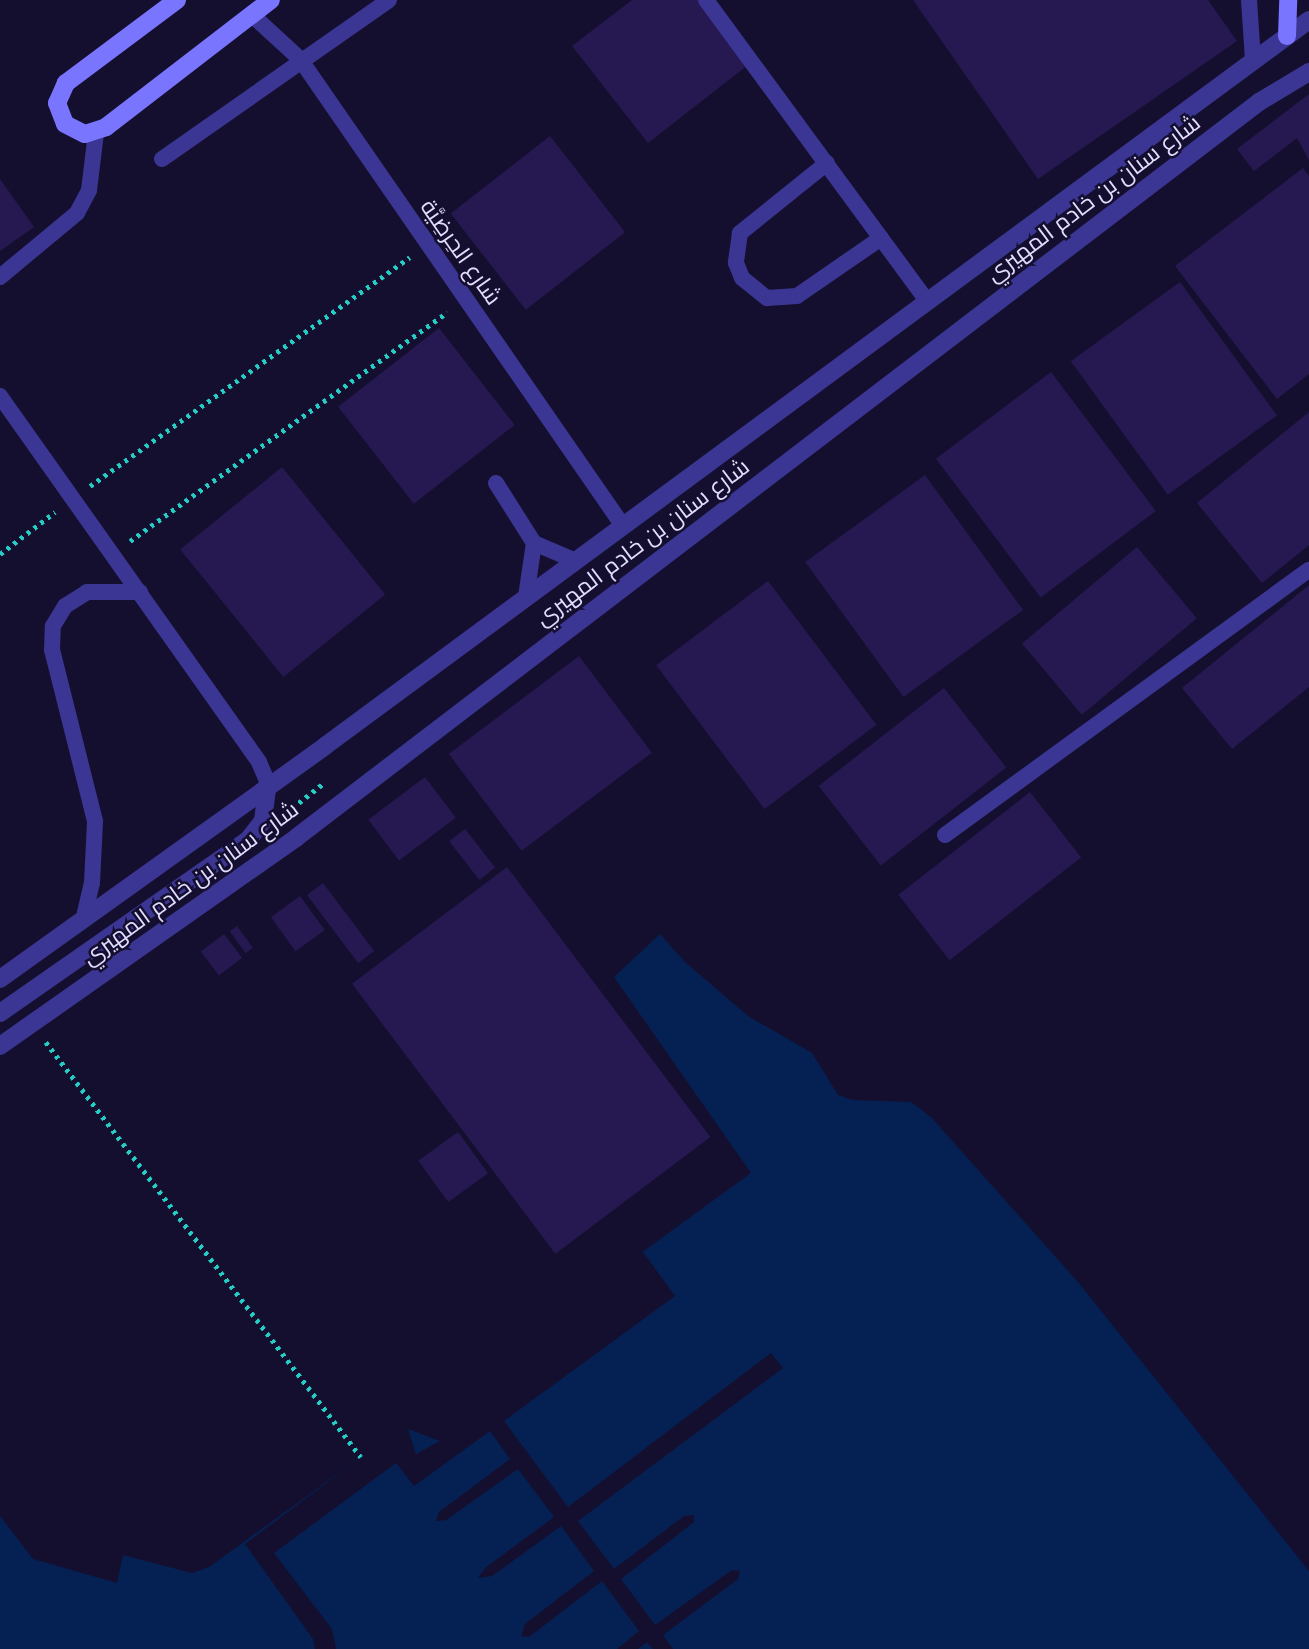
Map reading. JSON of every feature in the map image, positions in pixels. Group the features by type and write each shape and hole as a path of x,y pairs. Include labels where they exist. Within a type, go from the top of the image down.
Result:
{"street":[{"path":"177,0 66,83 57,103 65,124 74,131 96,133 271,0"},
{"path":"1287,36 1288,0"},
{"name":"شارع سنان بن خادم المهيري","path":"0,979 576,561 1309,20"},
{"name":"شارع سنان بن خادم المهيري","path":"0,1046 296,837 1259,102 1309,72"},
{"path":"0,1013 248,840 263,821 268,783"}],"lane":[{"path":"162,159 300,59 389,0"},
{"path":"706,0 927,301"},
{"path":"1249,0 1253,61"},
{"name":"شارع الحِرضِيَّة","path":"251,14 300,59 623,526"},
{"path":"0,277 77,213 92,177 96,133"},
{"path":"827,163 740,233 736,264 742,278 767,298 797,296 881,237"},
{"path":"0,396 258,762 268,783"},
{"path":"496,483 534,543 576,561"},
{"path":"526,597 534,543"},
{"path":"945,835 1309,569"},
{"path":"84,917 92,883 95,821 52,650 53,625 65,606 87,592 140,592"}],"path":[{"path":"0,554 73,498 428,244"},
{"path":"113,554 466,299"},
{"path":"32,1024 361,1457"}],"water":[{"path":"660,934 685,962 748,1016 812,1053 838,1095 853,1100 911,1102 931,1117 1078,1282 1309,1571 1309,1649 0,1649 0,1516 33,1559 117,1583 123,1555 192,1573 209,1567 361,1457 408,1429 440,1441 511,1385 501,1371 548,1337 560,1352 649,1287 630,1261 751,1173 614,977"}],"pier":[{"path":"643,1252 675,1296 504,1421 568,1507 771,1353 783,1368 578,1521 614,1569 684,1516 694,1515 694,1522 621,1579 655,1625 732,1570 740,1571 738,1579 663,1635 673,1649 653,1649 647,1642 638,1649 617,1649 639,1631 602,1581 529,1637 521,1636 525,1624 594,1571 561,1526 492,1576 478,1578 485,1568 554,1517 518,1469 446,1520 436,1521 439,1512 510,1459 490,1431 414,1486 396,1463 274,1553 332,1629 336,1649 315,1649 313,1639 245,1544 361,1457 408,1429 416,1454 440,1441 511,1385 501,1371 548,1337 560,1352 649,1287 630,1261"}],"building":[{"path":"632,0 698,0 748,65 648,143 572,46"},
{"path":"913,0 1208,0 1237,41 1038,179"},
{"path":"1309,94 1309,160 1297,138 1254,171 1237,149"},
{"path":"550,136 625,232 526,310 451,214"},
{"path":"1303,168 1309,176 1309,374 1277,399 1175,266"},
{"path":"0,179 34,227 0,251"},
{"path":"1180,282 1277,415 1168,495 1071,361"},
{"path":"439,328 515,425 414,504 338,407"},
{"path":"1051,372 1156,511 1041,598 936,459"},
{"path":"1309,412 1309,545 1262,583 1197,503"},
{"path":"282,467 385,594 283,677 180,549"},
{"path":"925,475 1023,610 903,697 805,562"},
{"path":"1137,547 1197,618 1082,715 1022,643"},
{"path":"768,581 876,725 765,809 656,665"},
{"path":"1309,585 1309,687 1232,749 1182,688"},
{"path":"579,656 652,753 522,851 449,754"},
{"path":"944,688 1006,768 881,865 819,786"},
{"path":"425,777 456,818 399,860 368,820"},
{"path":"1030,792 1081,857 950,960 898,895"},
{"path":"465,829 495,868 479,880 449,841"},
{"path":"507,867 710,1137 555,1254 352,984"},
{"path":"323,883 374,951 358,963 307,895"},
{"path":"300,896 325,930 296,951 271,917"},
{"path":"237,926 253,948 246,953 230,931"},
{"path":"224,934 242,958 219,975 201,951"},
{"path":"458,1132 488,1173 448,1202 418,1161"}]}
